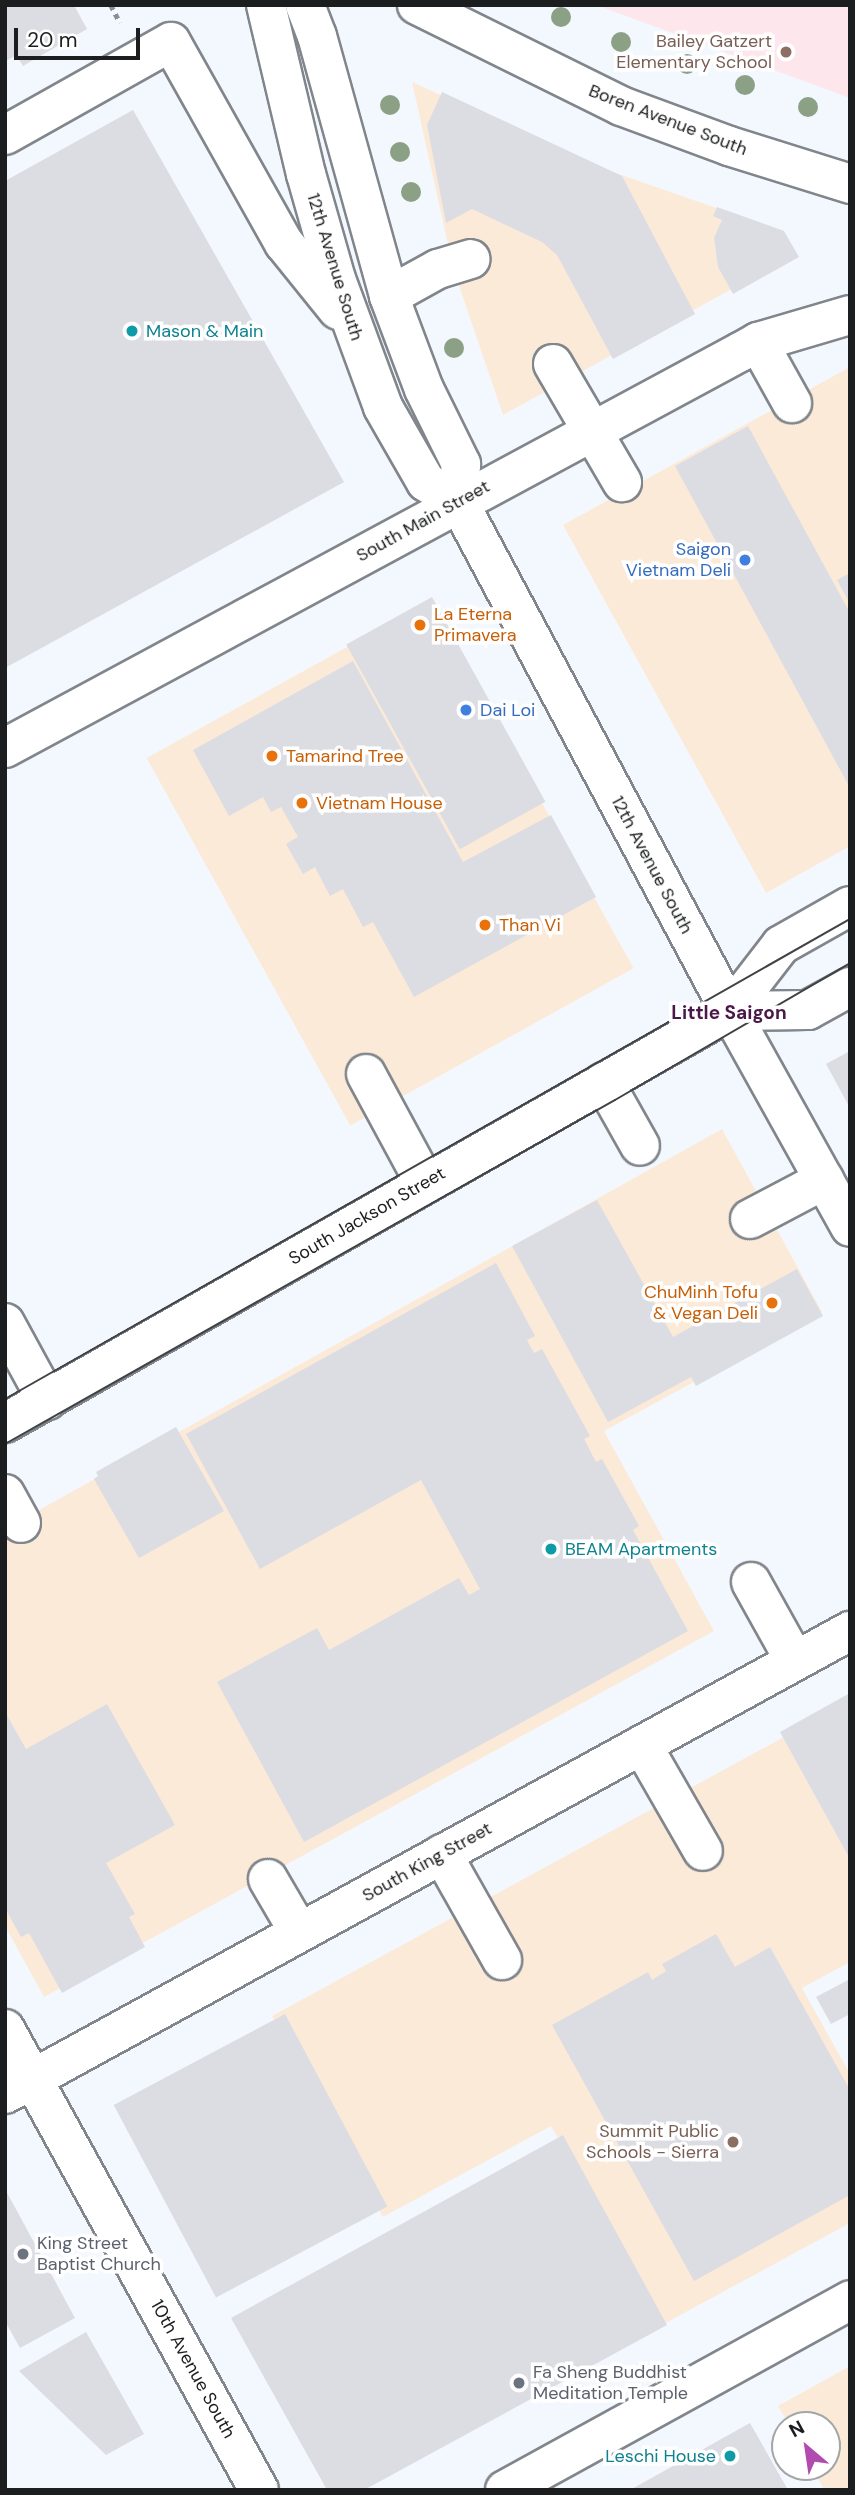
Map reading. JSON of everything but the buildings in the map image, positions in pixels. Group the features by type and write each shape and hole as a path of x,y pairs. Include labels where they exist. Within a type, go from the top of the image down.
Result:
{"main road":[{"name":"12th Avenue South","path":"266,5 306,174 352,328 383,407 426,482 458,501 730,1011 850,1227"},
{"path":"304,5 317,36 389,296 424,389 461,464 458,501"},
{"name":"Boren Avenue South","path":"417,5 621,106 729,146 850,184"},
{"path":"5,135 171,42 284,243 352,328"},
{"path":"389,296 439,270 470,259"},
{"name":"South Main Street","path":"5,748 458,501 758,342 850,315"},
{"path":"758,342 792,403"},
{"path":"553,364 622,482"},
{"name":"South Jackson Street","path":"5,1423 730,1011 781,945 850,906"},
{"name":"South Jackson Street","path":"730,1011 808,1010 850,987"},
{"path":"366,1074 425,1183"},
{"path":"604,1082 640,1146"},
{"path":"750,1219 824,1180"},
{"path":"5,1323 47,1399"},
{"path":"751,1582 795,1661"},
{"name":"South King Street","path":"19,2086 850,1631"},
{"path":"642,1745 703,1851"},
{"path":"442,1854 502,1960"},
{"path":"268,1878 299,1933"},
{"name":"10th Avenue South","path":"5,2029 19,2086 259,2490"},
{"path":"505,2490 850,2300"}],"shaded area":[{"name":"Bailey Gatzert Elementary School","path":"596,5 850,5 850,98"},
{"path":"412,82 607,170 774,228 790,257 503,415 454,271"},
{"path":"850,367 850,846 766,893 563,525"},
{"path":"430,601 634,968 350,1125 147,758"},
{"path":"722,1129 822,1312 604,1431 714,1631 44,1997 5,1926 5,1529"},
{"path":"850,1701 850,1962 802,1988 850,2074 850,2223 662,2325 551,2126 383,2217 272,2016"},
{"path":"850,2366 850,2490 824,2490 819,2481 841,2481 841,2411 781,2411 778,2406"}],"tram line":[{"path":"5,1399 850,919"},
{"path":"5,1444 615,1100 850,963"}],"place":[{"name":"Bailey Gatzert Elementary School","path":"786,52"},
{"name":"Mason & Main","path":"132,331"},
{"name":"Saigon Vietnam Deli","path":"745,560"},
{"name":"La Eterna Primavera","path":"420,625"},
{"name":"Dai Loi","path":"466,710"},
{"name":"Tamarind Tree","path":"272,756"},
{"name":"Vietnam House","path":"302,803"},
{"name":"Than Vi","path":"485,925"},
{"name":"ChuMinh Tofu & Vegan Deli","path":"772,1303"},
{"name":"BEAM Apartments","path":"551,1549"},
{"name":"Summit Public Schools - Sierra","path":"733,2142"},
{"name":"King Street Baptist Church","path":"23,2254"},
{"name":"Fa Sheng Buddhist Meditation Temple","path":"519,2383"},
{"name":"Leschi House","path":"730,2456"}],"district":[{"name":"Little Saigon","path":"729,1013"}]}
